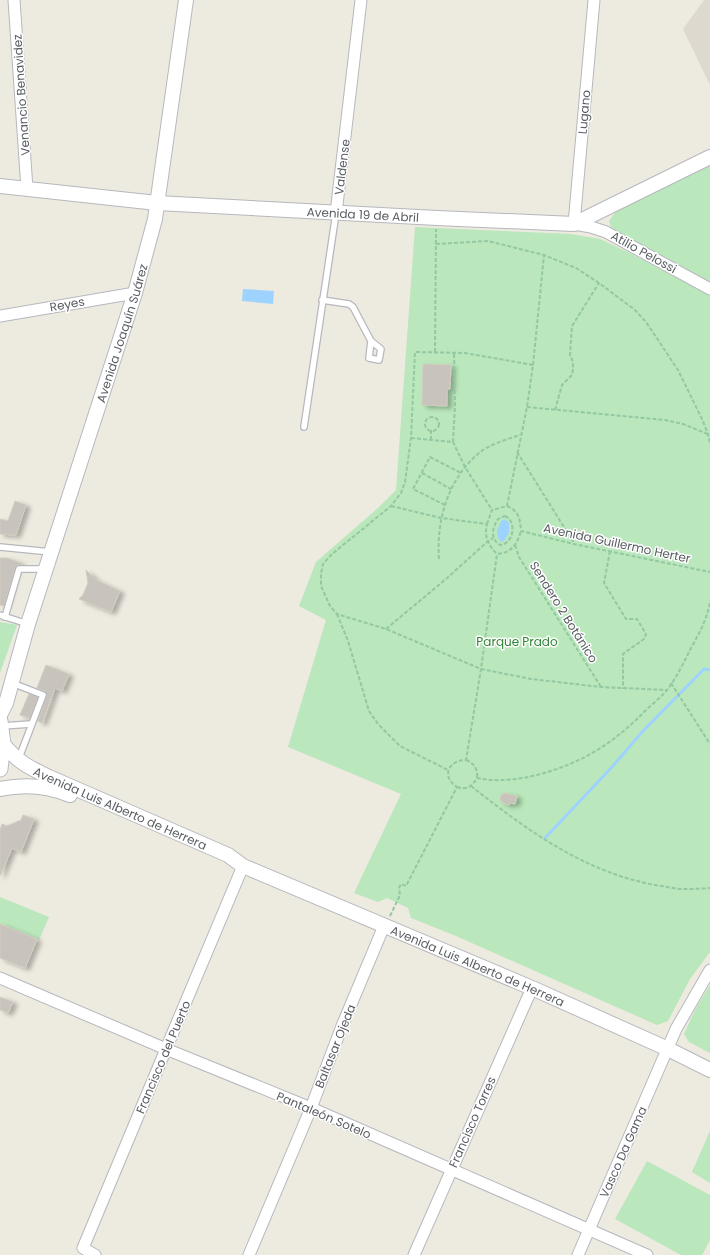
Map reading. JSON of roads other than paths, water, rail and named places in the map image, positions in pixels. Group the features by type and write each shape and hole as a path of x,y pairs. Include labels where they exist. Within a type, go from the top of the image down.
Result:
{"main road":[{"path":"0,721 3,744 0,769"}],"street":[{"name":"Venancio Benavidez","path":"14,0 27,189"},
{"name":"Avenida Joaquín Suárez","path":"0,721 3,711 8,676 19,656 135,293 155,219 186,0"},
{"name":"Valdense","path":"336,213 361,0"},
{"name":"Lugano","path":"574,224 594,0"},
{"name":"Avenida 19 de Abril","path":"0,186 157,203 574,224 710,157"},
{"name":"Atilio Pelossi","path":"574,224 591,226 606,232 710,288"},
{"name":"Reyes","path":"0,316 135,293"},
{"name":"Avenida Luis Alberto de Herrera","path":"3,744 18,760 30,768 228,855 243,866"},
{"name":"Avenida Luis Alberto de Herrera","path":"0,789 19,786 39,786 65,793 226,863 243,866 532,988 668,1049 710,1070"},
{"name":"Francisco del Puerto","path":"96,1255 83,1248 243,866"},
{"name":"Baltasar Ojeda","path":"248,1255 384,926"},
{"name":"Vasco Da Gama","path":"578,1255 676,1029 710,970"},
{"name":"Pantaleón Sotelo","path":"0,978 166,1049 310,1108 647,1255"},
{"name":"Francisco Torres","path":"414,1255 532,988"}],"lane":[{"name":"Valdense","path":"304,427 336,213"},
{"path":"322,300 349,304 353,307 371,340"},
{"path":"0,547 52,552"},
{"path":"28,624 2,616 19,569 46,570"},
{"path":"6,686 43,695 18,760"},
{"path":"0,721 31,724"}],"water":[{"path":"243,289 274,291 273,304 242,301"},
{"path":"505,519 509,523 509,532 505,540 501,542 498,538 497,531 501,521"}],"waterway":[{"path":"545,838 612,767 643,731 704,669 710,670"}],"park label":[{"name":"Parque Prado","path":"517,641"}]}
